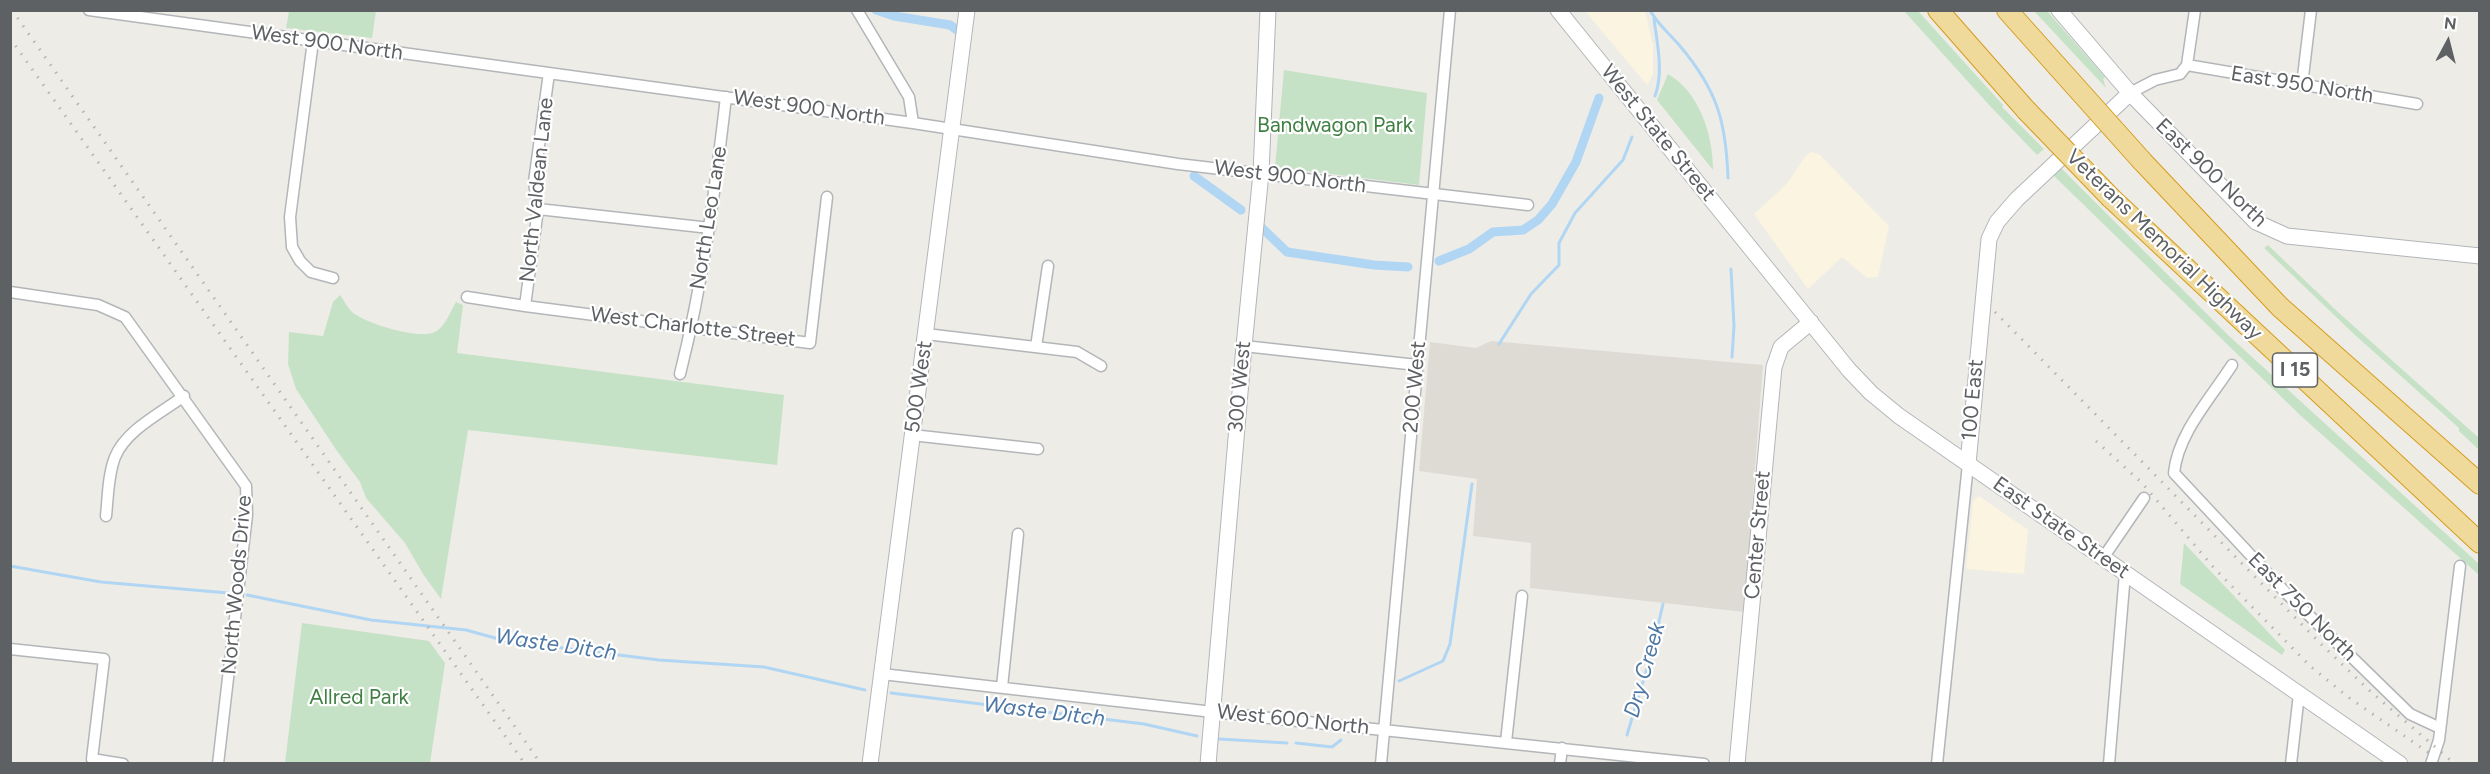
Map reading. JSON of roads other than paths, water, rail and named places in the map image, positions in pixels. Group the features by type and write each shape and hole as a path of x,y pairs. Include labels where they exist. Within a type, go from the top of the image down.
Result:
{"highway":[{"name":"Veterans Memorial Highway","path":"1938,10 2026,110 2111,198 2480,543"},
{"name":"Veterans Memorial Highway","path":"2007,10 2142,161 2280,307 2480,484"}],"street":[{"name":"West 900 North","path":"89,10 913,123 1155,160 1528,205"},
{"path":"857,10 909,98 913,123"},
{"name":"500 West","path":"870,764 968,10"},
{"name":"300 West","path":"1208,764 1261,173 1268,10"},
{"name":"200 West","path":"1381,764 1450,10"},
{"name":"West State Street","path":"1558,10 1757,255"},
{"name":"East 900 North","path":"2059,10 2130,93 2256,222 2287,236 2480,256"},
{"path":"2130,93 2155,80 2180,74 2187,65 2195,10"},
{"path":"2302,85 2311,10"},
{"path":"313,41 290,217 292,247 300,261 311,272 333,278"},
{"name":"East 950 North","path":"2187,65 2417,104"},
{"name":"North Valdean Lane","path":"525,306 538,209 534,182 549,73"},
{"name":"100 East","path":"1936,764 1989,239 1997,222 2017,199 2130,93"},
{"name":"North Leo Lane","path":"680,374 692,326 710,228 726,97"},
{"name":"West Charlotte Street","path":"467,297 810,343 827,197"},
{"path":"538,209 710,228"},
{"name":"East State Street","path":"1757,255 1849,370 1871,393 1899,416 2400,764"},
{"path":"1036,347 1048,266"},
{"name":"North Woods Drive","path":"10,292 98,305 125,316 242,478 248,496 218,764"},
{"name":"Center Street","path":"1737,764 1774,367 1781,347 1811,322"},
{"path":"926,334 1077,352 1101,366"},
{"path":"1244,346 1416,365"},
{"name":"East 750 North","path":"2232,365 2199,410 2175,462 2174,473 2285,592 2410,714 2440,728"},
{"path":"106,516 112,466 119,448 131,434 184,396"},
{"path":"912,435 1038,449"},
{"path":"2103,558 2144,498"},
{"path":"1002,687 1018,534"},
{"path":"2431,764 2438,747 2460,566"},
{"path":"2109,764 2125,573"},
{"path":"1506,742 1522,596"},
{"path":"10,649 104,659 92,759 123,764"},
{"name":"West 600 North","path":"882,674 1704,764"},
{"path":"2291,764 2299,694"},
{"path":"1560,764 1562,748"}],"waterway":[{"path":"876,10 894,16 950,25 957,30"},
{"name":"Dry Creek","path":"1650,10 1693,62 1711,92 1722,123 1728,178"},
{"name":"Waste Ditch","path":"1654,19 1659,67 1655,96"},
{"path":"1439,261 1469,249 1493,232 1523,230 1538,220 1552,204 1576,162 1599,98"},
{"name":"Waste Ditch","path":"1499,344 1531,294 1559,265 1559,243 1575,213 1623,160 1632,137"},
{"path":"1194,176 1241,210"},
{"path":"1261,227 1287,252 1374,265 1408,267"},
{"name":"Dry Creek","path":"1731,269 1734,326 1732,357"},
{"name":"Waste Ditch","path":"1399,681 1443,661 1450,644 1472,484"},
{"name":"Waste Ditch","path":"10,566 101,582 228,593"},
{"name":"Waste Ditch","path":"247,595 371,620 466,630 506,641 659,660 764,667 865,690"},
{"name":"Dry Creek","path":"1627,735 1651,655 1663,604"},
{"name":"Waste Ditch","path":"891,693 1144,724 1197,736"},
{"name":"Waste Ditch","path":"1219,739 1287,743"},
{"name":"Waste Ditch","path":"1296,743 1332,747 1341,740"}],"railway":[{"path":"12,10 541,764"},
{"path":"10,38 525,764"},
{"path":"1995,312 2322,645 2371,692 2455,764"},
{"path":"2096,441 2142,483 2214,568 2310,666 2348,697 2432,755"}],"park label":[{"name":"Bandwagon Park","path":"1335,126"},
{"name":"Allred Park","path":"359,698"}]}
